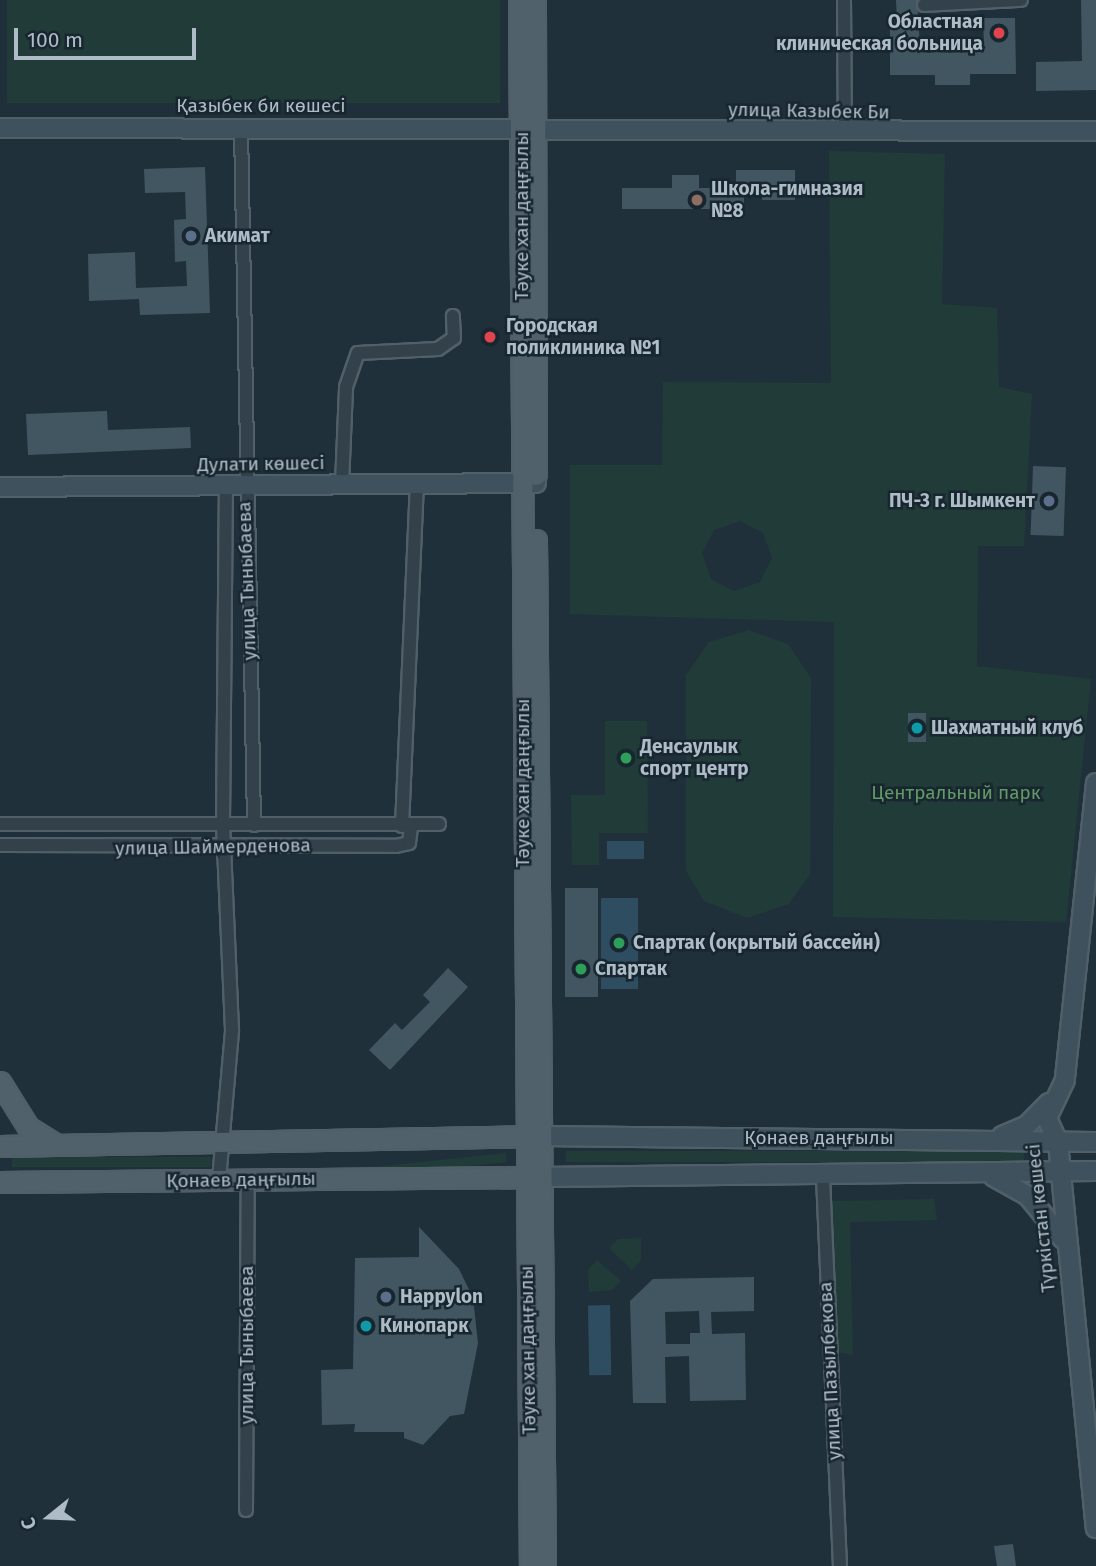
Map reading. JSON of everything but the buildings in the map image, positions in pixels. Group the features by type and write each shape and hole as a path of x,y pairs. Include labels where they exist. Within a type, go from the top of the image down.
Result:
{"main road":[{"name":"Тәуке хан даңғылы","path":"519,0 528,127"},
{"name":"Тәуке хан даңғылы","path":"530,1566 534,1136 528,127 535,0"},
{"path":"1087,131 1096,117"},
{"name":"Қазыбек би көшесі","path":"0,128 528,127"},
{"name":"улица Казыбек Би","path":"528,127 845,132 1087,131"},
{"name":"Тәуке хан даңғылы","path":"529,483 523,1099 534,1136"},
{"name":"Дулати көшесі","path":"0,488 529,483"},
{"name":"Түркістан көшесі","path":"1096,783 1065,1080 1047,1118 1058,1143 1057,1172 1096,1528"},
{"path":"993,1139 1026,1126 1065,1080"},
{"path":"0,1082 28,1127 56,1144"},
{"path":"486,1136 513,1124 523,1099"},
{"name":"Қонаев даңғылы","path":"0,1146 220,1144 486,1136 1096,1142"},
{"name":"Қонаев даңғылы","path":"0,1182 823,1177 1096,1171"},
{"path":"991,1175 1028,1196 1064,1240"},
{"name":"Тәуке хан даңғылы","path":"533,1177 545,1566"}],"street":[{"path":"844,0 845,132"},
{"path":"924,5 1021,0"},
{"name":"улица Тыныбаева","path":"219,1180 220,1144 232,1030 223,823 235,485 242,127"},
{"path":"342,484 346,387 358,353 438,349 454,338 453,316"},
{"path":"406,826 417,484"},
{"name":"улица Тыныбаева","path":"235,485 254,825"},
{"name":"улица Шаймерденова","path":"0,824 439,824"},
{"name":"улица Шаймерденова","path":"0,845 403,845 409,843 406,826"},
{"name":"улица Пазылбекова","path":"823,1177 840,1566"},
{"name":"улица Тыныбаева","path":"246,1510 248,1179"}],"green space":[{"path":"7,0 500,0 500,103 7,103"},
{"name":"Центральный парк","path":"829,151 945,154 942,304 997,308 999,387 1032,394 1024,546 978,546 977,666 1091,679 1066,922 833,917 834,622 570,614 570,465 662,465 663,382 831,383","holes":["740,521 763,533 772,558 760,582 734,591 711,579 702,553 714,530"]},
{"path":"749,630 788,644 811,678 810,874 789,904 747,918 704,901 686,871 686,675 709,642"},
{"name":"Денсаулык спорт центр","path":"605,721 647,721 648,833 599,833 599,865 572,865 571,795 605,795"},
{"path":"566,1151 1024,1151 1024,1162 566,1162"},
{"path":"506,1153 507,1162 232,1191 232,1182"},
{"path":"12,1157 211,1157 211,1167 12,1167"},
{"path":"934,1199 937,1220 850,1222 853,1355 833,1351 830,1201"},
{"path":"641,1238 641,1260 632,1270 609,1248 618,1239"},
{"path":"597,1260 621,1281 612,1290 589,1292 588,1270"}],"water":[{"path":"607,841 644,841 644,859 607,859"},
{"name":"Спартак (окрытый бассейн)","path":"601,898 638,898 638,989 601,989"},
{"path":"588,1305 610,1305 611,1375 589,1375"}],"place":[{"name":"Областная клиническая больница","path":"999,33"},
{"name":"Школа-гимназия №8","path":"697,200"},
{"name":"Акимат","path":"191,236"},
{"name":"Городская поликлиника №1","path":"490,337"},
{"name":"ПЧ-3 г. Шымкент","path":"1049,501"},
{"name":"Шахматный клуб","path":"917,728"},
{"name":"Денсаулык спорт центр","path":"626,758"},
{"name":"Спартак (окрытый бассейн)","path":"619,943"},
{"name":"Спартак","path":"581,969"},
{"name":"Happylon","path":"386,1297"},
{"name":"Кинопарк","path":"366,1326"}]}
